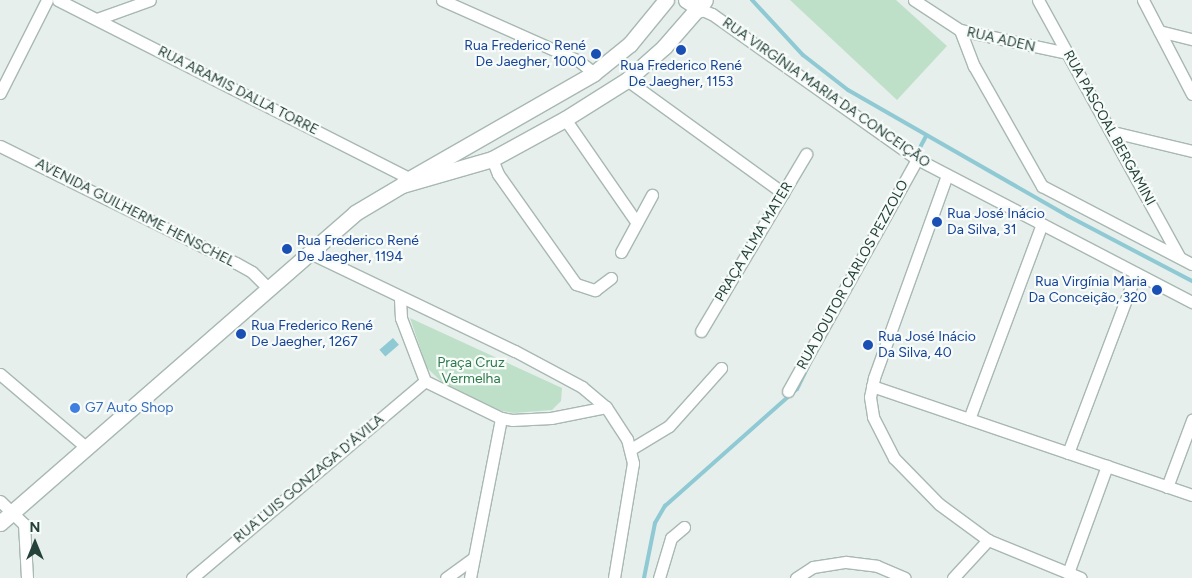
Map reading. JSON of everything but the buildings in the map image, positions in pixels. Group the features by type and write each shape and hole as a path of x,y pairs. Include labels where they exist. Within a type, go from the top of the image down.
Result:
{"main road":[{"path":"0,523 267,287 355,212 410,182 594,73 630,44 666,0"},
{"path":"686,0 702,4"},
{"path":"410,182 492,159 565,119 627,80 702,4"},
{"path":"491,133 492,159"}],"street":[{"path":"0,93 47,0"},
{"name":"RUA ARAMIS DALLA TORRE","path":"58,0 410,182"},
{"path":"97,19 150,0"},
{"path":"442,0 579,61 594,73"},
{"name":"RUA ADEN","path":"914,0 960,30 1067,53"},
{"name":"RUA PASCOAL BERGAMINI","path":"1038,0 1113,132 1180,257"},
{"path":"1143,0 1192,94"},
{"name":"RUA VIRGÍNIA MARIA DA CONCEIÇÃO","path":"702,4 712,14 918,159 1192,302"},
{"path":"960,30 974,66 1032,172 1050,192 1192,264"},
{"path":"1159,31 1192,39"},
{"path":"627,80 783,193"},
{"path":"565,119 637,223"},
{"path":"1113,132 1192,151"},
{"name":"AVENIDA GUILHERME HENSCHEL","path":"0,146 236,263 252,272 267,287"},
{"name":"PRAÇA ALMA MATER","path":"701,331 806,154"},
{"path":"492,159 498,174 576,284 595,290 611,278"},
{"name":"RUA DOUTOR CARLOS PEZZOLO","path":"788,390 918,159"},
{"path":"947,175 872,386 873,417 894,458 939,504 988,540 1081,578"},
{"path":"621,252 652,195"},
{"path":"969,419 1042,224"},
{"path":"308,252 400,299 515,352 582,387 606,407 631,449 632,480 614,578"},
{"path":"1068,453 1136,273"},
{"path":"400,299 401,318 425,381 501,418 551,418 606,407"},
{"path":"631,449 668,426 721,368"},
{"path":"0,374 87,448"},
{"name":"RUA LUIS GONZAGA D'ÁVILA","path":"192,578 425,381"},
{"path":"872,386 1192,495"},
{"path":"470,578 501,418"},
{"path":"1167,487 1192,420"},
{"path":"1068,573 1106,466"},
{"path":"0,501 24,524 27,578"},
{"path":"659,578 671,538 684,527"},
{"path":"953,578 988,540"},
{"path":"446,578 474,558"},
{"path":"796,578 813,567 846,562 877,566 905,578"}],"green space":[{"path":"790,0 896,0 947,46 897,100"},
{"name":"Praça Cruz Vermelha","path":"410,318 562,388 561,401 552,410 514,413 502,411 445,385 427,368"}],"water":[{"path":"393,338 399,345 385,357 379,350"}],"waterway":[{"path":"752,0 803,55 848,90 1068,216 1192,281"},
{"path":"916,155 926,136"},
{"path":"644,578 655,523 665,506 797,389 808,366"}],"place":[{"name":"Rua Frederico René De Jaegher, 1153","path":"681,50"},
{"name":"Rua Frederico René De Jaegher, 1000","path":"596,54"},
{"name":"Rua José Inácio Da Silva, 31","path":"937,222"},
{"name":"Rua Frederico René De Jaegher, 1194","path":"287,249"},
{"name":"Rua Virgínia Maria Da Conceição, 320","path":"1157,290"},
{"name":"Rua Frederico René De Jaegher, 1267","path":"241,334"},
{"name":"Rua José Inácio Da Silva, 40","path":"868,345"},
{"name":"G7 Auto Shop","path":"75,408"}]}
